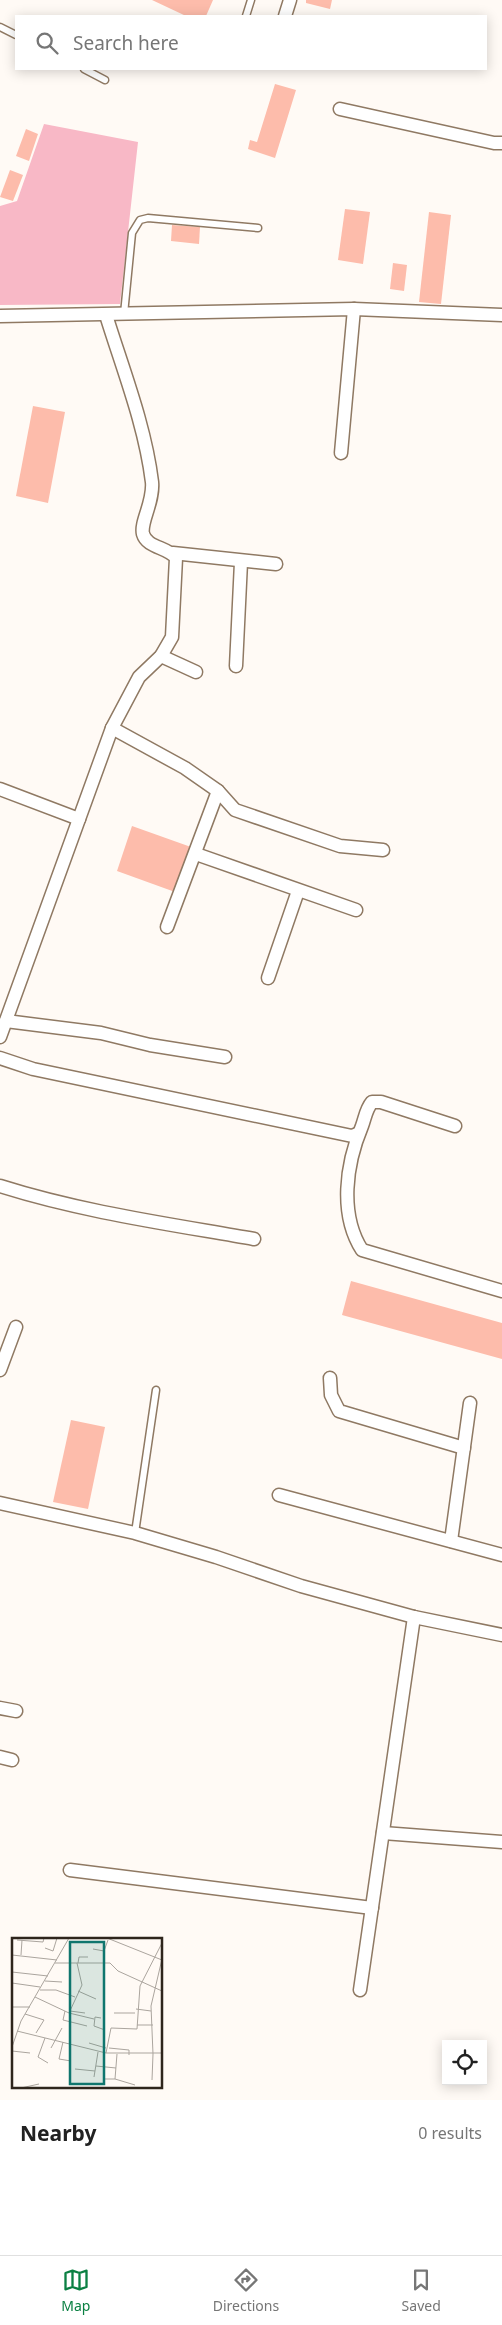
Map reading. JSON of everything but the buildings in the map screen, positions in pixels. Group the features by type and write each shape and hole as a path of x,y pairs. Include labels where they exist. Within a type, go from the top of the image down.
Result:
{"street":[{"path":"285,15 290,0"},
{"path":"340,110 494,143 502,143"},
{"path":"341,453 354,309"},
{"path":"0,316 354,309 502,315"},
{"path":"106,315 146,443 152,493 151,502 142,526 145,539 173,553 241,562 276,564"},
{"path":"0,1037 112,728 139,677 161,656 172,637 176,558 173,553"},
{"path":"236,666 241,562"},
{"path":"161,656 196,672"},
{"path":"112,728 185,768 218,791 235,810 340,846 383,850"},
{"path":"0,789 79,819"},
{"path":"167,927 196,854 218,791"},
{"path":"196,854 356,910"},
{"path":"268,978 298,891"},
{"path":"6,1020 101,1034 150,1045 225,1057"},
{"path":"0,1058 33,1069 352,1136 357,1134"},
{"path":"455,1126 382,1102 372,1102 357,1134 346,1190 354,1237 362,1250 502,1291"},
{"path":"0,1186 35,1197 144,1220 254,1239"},
{"path":"0,1370 16,1327"},
{"path":"330,1378 331,1395 340,1411 464,1448"},
{"path":"451,1541 470,1403"},
{"path":"280,1495 502,1555"},
{"path":"0,1503 136,1533 216,1557 301,1586 414,1617 502,1635"},
{"path":"360,1990 414,1617"},
{"path":"0,1708 16,1711"},
{"path":"383,1833 502,1842"},
{"path":"70,1870 372,1908"}],"lane":[{"path":"246,15 251,0"},
{"path":"0,27 15,34"},
{"path":"86,70 105,80"},
{"path":"124,315 132,233 140,220 148,218 258,228"},
{"path":"136,1533 156,1390"}],"shaded area":[{"path":"44,124 138,142 120,304 0,305 0,206 17,201"}]}
